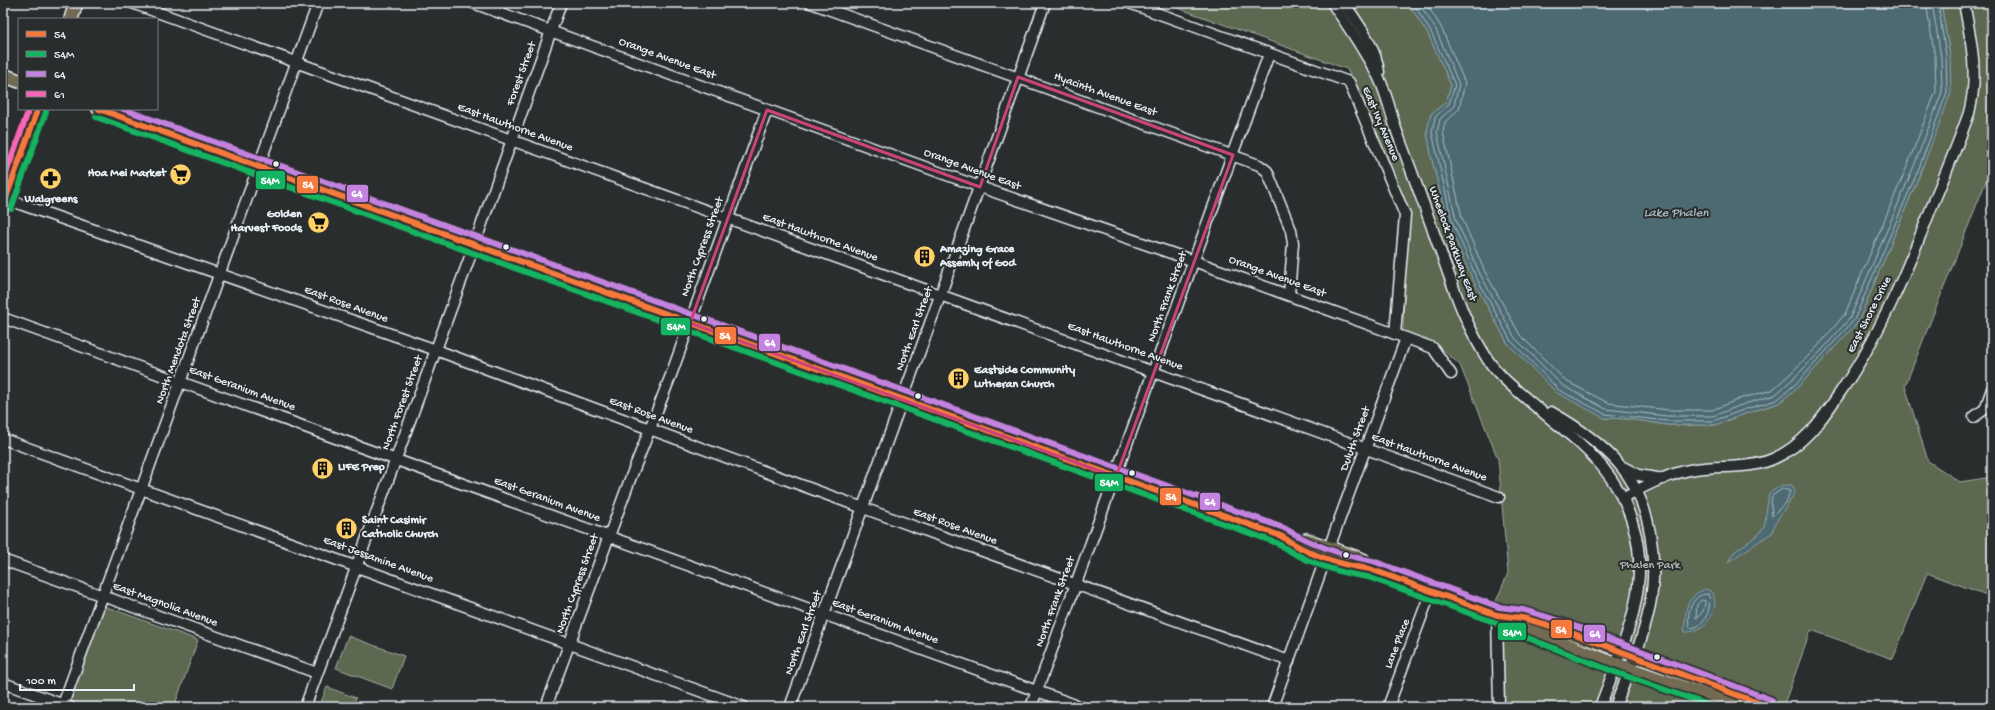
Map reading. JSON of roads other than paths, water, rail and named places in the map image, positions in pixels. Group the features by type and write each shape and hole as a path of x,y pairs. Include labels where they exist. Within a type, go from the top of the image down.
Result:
{"main road":[{"path":"71,18 76,3"},
{"path":"3,75 18,81"},
{"path":"4,201 38,110"},
{"path":"102,110 1281,536 1290,543 1328,553 1361,569 1370,569 1497,615 1513,624 1615,664 1738,707"},
{"path":"1497,615 1516,616 1620,650 1769,707"}],"street":[{"name":"East Hawthorne Avenue","path":"132,3 1499,497"},
{"name":"North Mendota Street","path":"65,706 103,596 260,168 318,3"},
{"name":"Orange Avenue East","path":"473,3 766,110 1194,261 1406,338 1432,348 1451,374"},
{"name":"Forest Street","path":"475,244 561,3"},
{"name":"Hyacinth Avenue East","path":"811,3 1259,165 1267,171 1291,230 1293,243 1289,295"},
{"name":"North Earl Street","path":"790,707 903,400 1045,3"},
{"name":"East Ivy Avenue","path":"1129,3 1349,82 1405,215 1395,334"},
{"name":"Wheelock Parkway East","path":"1332,3 1352,32 1379,80 1466,322 1489,362 1511,385 1595,457 1605,468 1622,498 1636,537 1639,575 1634,612 1600,707"},
{"name":"Wheelock Parkway East","path":"1344,3 1362,30 1378,63 1379,80"},
{"name":"East Shore Drive","path":"1622,498 1663,479 1694,469 1746,467 1775,458 1796,446 1810,433 1846,385 1871,345 1896,294 1969,113 1975,73 1964,3"},
{"name":"North Frank Street","path":"1031,707 1155,372 1269,54"},
{"name":"North Cypress Street","path":"546,707 690,323 766,110"},
{"name":"East Rose Avenue","path":"4,201 221,274 436,350 863,508 1289,661"},
{"name":"North Forest Street","path":"305,707 475,244"},
{"name":"East Geranium Avenue","path":"3,318 1081,707"},
{"name":"Duluth Street","path":"1272,707 1406,338"},
{"path":"1974,417 1985,409 1992,389"},
{"name":"Wheelock Parkway East","path":"1528,399 1590,436 1620,466 1636,491 1648,528 1654,569 1649,611 1615,707"},
{"name":"East Jessamine Avenue","path":"3,439 744,707"},
{"path":"1620,466 1638,475 1663,479"},
{"name":"East Magnolia Avenue","path":"3,560 317,673"},
{"name":"Lane Place","path":"1388,707 1431,591"},
{"path":"1497,615 1499,707"},
{"path":"3,683 65,706"}],"water":[{"name":"Lake Phalen","path":"1408,3 1941,3 1950,56 1951,93 1922,169 1858,322 1801,384 1779,403 1715,425 1667,425 1630,419 1604,418 1557,393 1508,344 1472,278 1448,223 1432,160 1427,132 1431,114 1446,102 1451,85 1428,34"},
{"path":"1782,485 1792,485 1795,491 1776,522 1772,533 1728,562 1734,552 1758,535 1764,527 1769,493"},
{"path":"1706,589 1713,593 1714,598 1715,606 1711,616 1700,628 1690,632 1685,632 1688,604 1693,596"}],"place":[{"name":"Hoa Mei Market","path":"181,174"},
{"name":"Walgreens","path":"51,179"},
{"name":"Golden Harvest Foods","path":"318,222"},
{"name":"Amazing Grace Assemly of God","path":"925,257"},
{"name":"Eastside Community Lutheran Church","path":"958,378"},
{"name":"LIFE Prep","path":"323,468"},
{"name":"Saint Casimir Catholic Church","path":"347,528"}],"park label":[{"name":"Phalen Park","path":"1650,566"}]}
